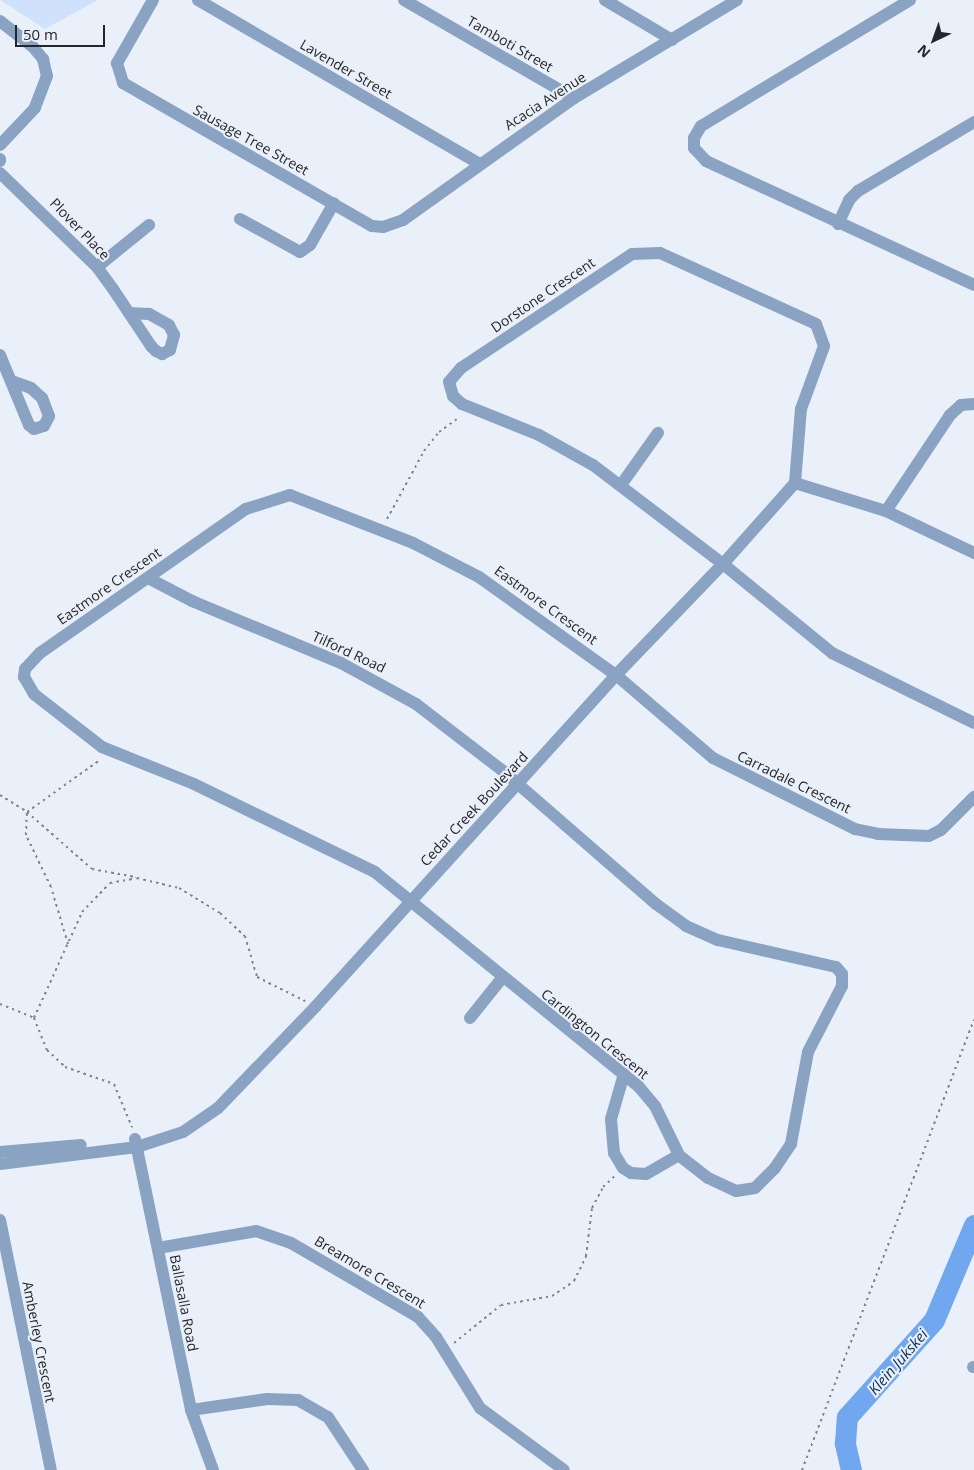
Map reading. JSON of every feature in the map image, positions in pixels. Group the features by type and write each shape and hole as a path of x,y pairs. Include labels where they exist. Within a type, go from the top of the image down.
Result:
{"street":[{"name":"Sausage Tree Street","path":"152,0 119,57 118,76 153,102 372,226"},
{"name":"Lavender Street","path":"198,0 478,164"},
{"name":"Tamboti Street","path":"404,0 574,98"},
{"path":"605,0 672,40"},
{"name":"Acacia Avenue","path":"372,226 393,225 403,220 478,164 574,98 737,0"},
{"path":"910,0 702,126 694,138 694,148 702,158 838,224 974,284"},
{"path":"0,21 33,47 43,59 47,76 35,108 0,145"},
{"path":"838,224 849,200 858,191 974,122"},
{"name":"Plover Place","path":"0,173 97,267 129,313"},
{"path":"240,219 300,252 310,246 334,203"},
{"path":"97,267 149,225"},
{"name":"Dorstone Crescent","path":"723,564 621,486 568,450 457,400 448,386 461,368 624,258 639,252 660,253 810,319 821,331 822,357 801,409 795,483"},
{"path":"0,355 12,382"},
{"path":"886,511 950,415 961,405 974,404"},
{"path":"621,486 658,433"},
{"path":"795,483 886,511 974,553"},
{"name":"Cedar Creek Boulevard","path":"0,1164 163,1139 200,1122 235,1092 278,1047 616,675 723,564 795,483"},
{"name":"Eastmore Crescent","path":"411,900 375,872 327,845 194,784 112,751 34,694 24,678 26,669 40,653 246,509 280,496 307,500 383,530 498,588 616,675"},
{"path":"723,564 832,653 974,723"},
{"name":"Tilford Road","path":"148,578 389,687 434,715 518,784"},
{"name":"Carradale Crescent","path":"616,675 713,758 855,829 878,834 929,836 941,830 974,797"},
{"name":"Cardington Crescent","path":"411,900 502,978 624,1074 655,1106 679,1155 708,1178 736,1191 754,1188 776,1168 795,1131 808,1052 842,986 842,974 828,963 718,940 686,926 656,904 518,784"},
{"path":"470,1018 502,978"},
{"path":"624,1074 611,1119 614,1153 623,1168 631,1173 646,1174 679,1155"},
{"name":"Cedar Creek Boulevard","path":"0,1152 136,1143"},
{"name":"Ballasalla Road","path":"136,1143 191,1410 213,1470"},
{"name":"Amberley Crescent","path":"0,1220 50,1470"},
{"name":"Breamore Crescent","path":"158,1248 265,1231 418,1317 444,1350 480,1408 564,1470"},
{"path":"191,1410 267,1399 298,1400 328,1418 363,1470"}],"path":[{"path":"383,530 399,492 434,438 455,420 475,409"},
{"path":"27,812 112,751"},
{"path":"0,795 27,812 92,869 179,888 220,913 245,936 256,977 316,1006"},
{"path":"27,812 26,836 51,887 68,944"},
{"path":"34,1018 82,912 110,883 137,878"},
{"path":"0,1004 34,1018 47,1050 65,1067 114,1084 136,1143"},
{"path":"802,1470 974,1020"},
{"path":"444,1350 501,1305 552,1296 574,1281 586,1256 592,1208 603,1187 623,1168"}],"shaded area":[{"path":"0,0 98,0 45,29"}],"waterway":[{"name":"Klein Jukskei","path":"851,1470 845,1443 847,1417 934,1320 974,1225"}]}
